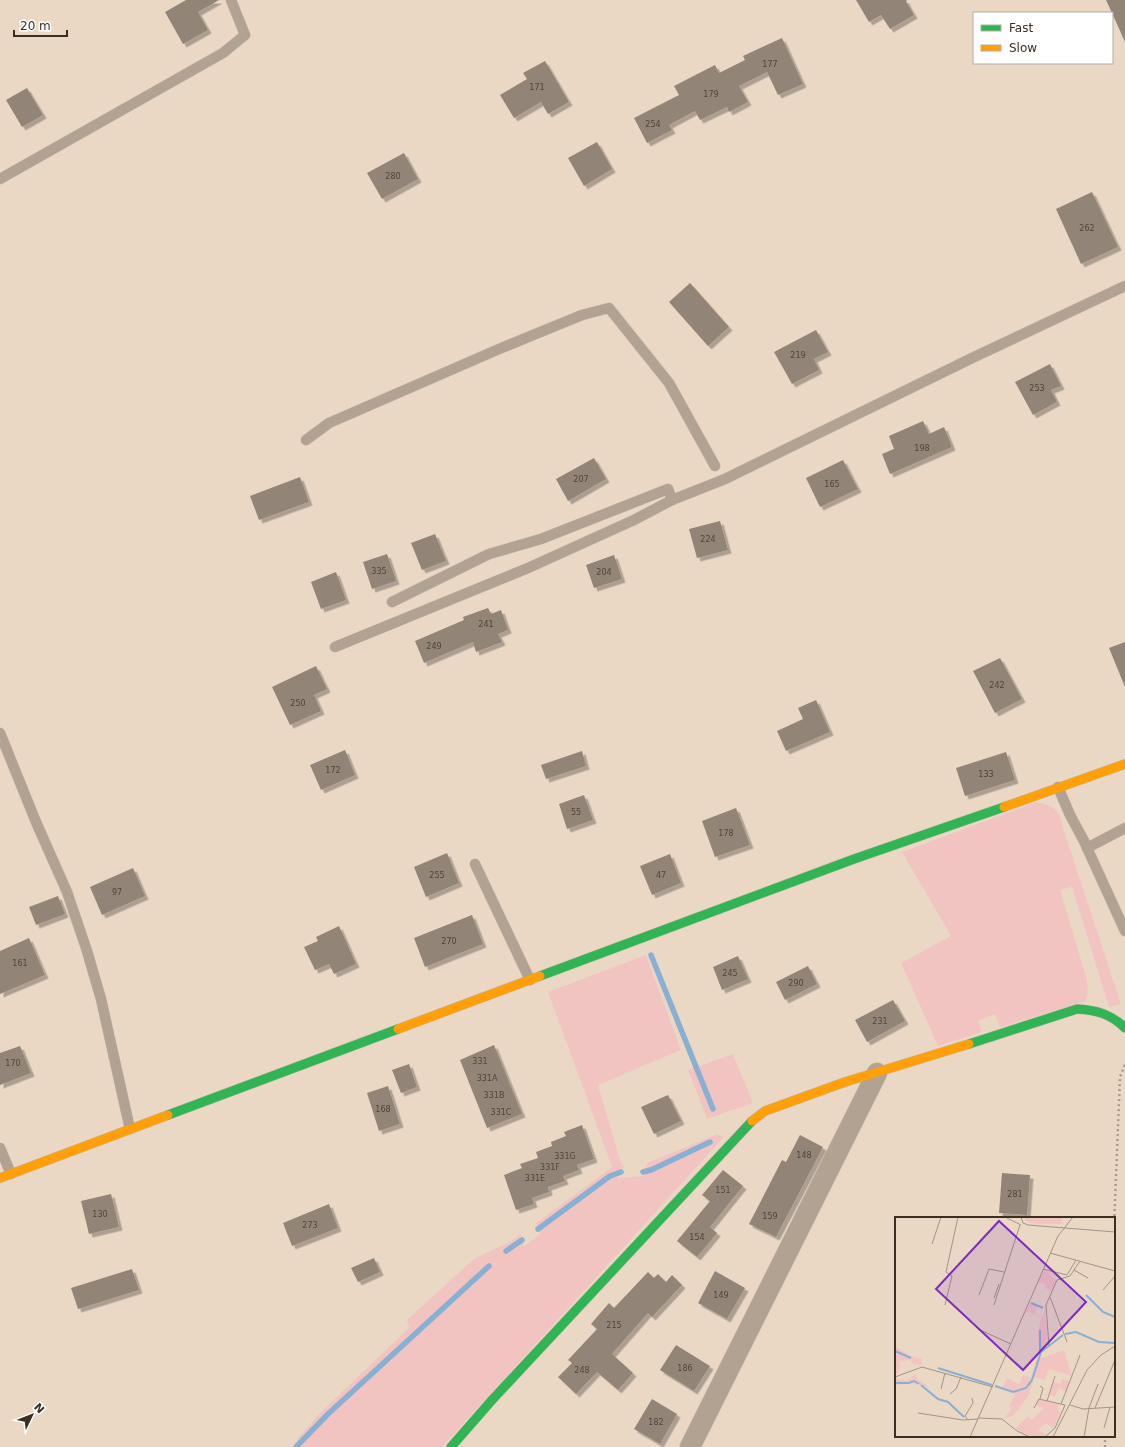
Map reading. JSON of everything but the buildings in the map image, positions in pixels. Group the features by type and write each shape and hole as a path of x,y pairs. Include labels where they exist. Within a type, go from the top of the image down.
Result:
{"street":[{"path":"0,1178 854,859 1125,764"},
{"path":"451,1447 750,1122 765,1111 845,1082 1077,1009 1092,1009 1100,1012 1121,1023 1125,1028"},
{"path":"690,1447 877,1073"}],"lane":[{"path":"0,180 222,53 245,35 231,0"},
{"path":"335,647 528,568 634,520 672,500 725,479 970,359 1125,286"},
{"path":"306,440 329,423 499,349 582,315 609,308 669,383 715,466"},
{"path":"392,602 489,554 541,539 668,489 672,500"},
{"path":"0,733 36,822 67,892 87,951 101,999 130,1129"},
{"path":"1058,787 1125,931"},
{"path":"1087,848 1125,828"},
{"path":"475,864 530,980"},
{"path":"0,1148 11,1174"}],"path":[{"path":"1114,1217 1120,1077 1125,1064"}],"shaded area":[{"path":"1036,802 1052,807 1060,816 1121,1004 1109,1007 1072,887 1060,890 1087,980 1088,994 1086,1001 1000,1027 995,1014 978,1021 982,1032 938,1046 901,963 951,936 902,852"},
{"path":"646,955 681,1050 598,1085 620,1160 624,1167 617,1178 644,1176 647,1163 717,1134 724,1137 442,1447 300,1447 297,1439 320,1413 409,1328 407,1320 474,1259 509,1242 521,1234 524,1247 540,1234 536,1223 612,1167 548,992"},
{"path":"733,1054 753,1103 707,1119 688,1070"}],"waterway":[{"path":"651,955 713,1109"},
{"path":"643,1172 651,1170 710,1142"},
{"path":"538,1229 610,1176 621,1172"},
{"path":"506,1251 522,1240"},
{"path":"296,1447 328,1414 489,1266"}],"traffic: fast":[{"path":"540,976 854,859 1004,807"},
{"path":"969,1044 1077,1009 1091,1010 1109,1016 1125,1028"},
{"path":"168,1115 398,1029"},
{"path":"451,1447 492,1400 752,1121"}],"traffic: slow":[{"path":"1004,807 1125,764"},
{"path":"398,1029 540,976"},
{"path":"752,1121 765,1111 845,1082 969,1044"},
{"path":"0,1178 168,1115"}]}
